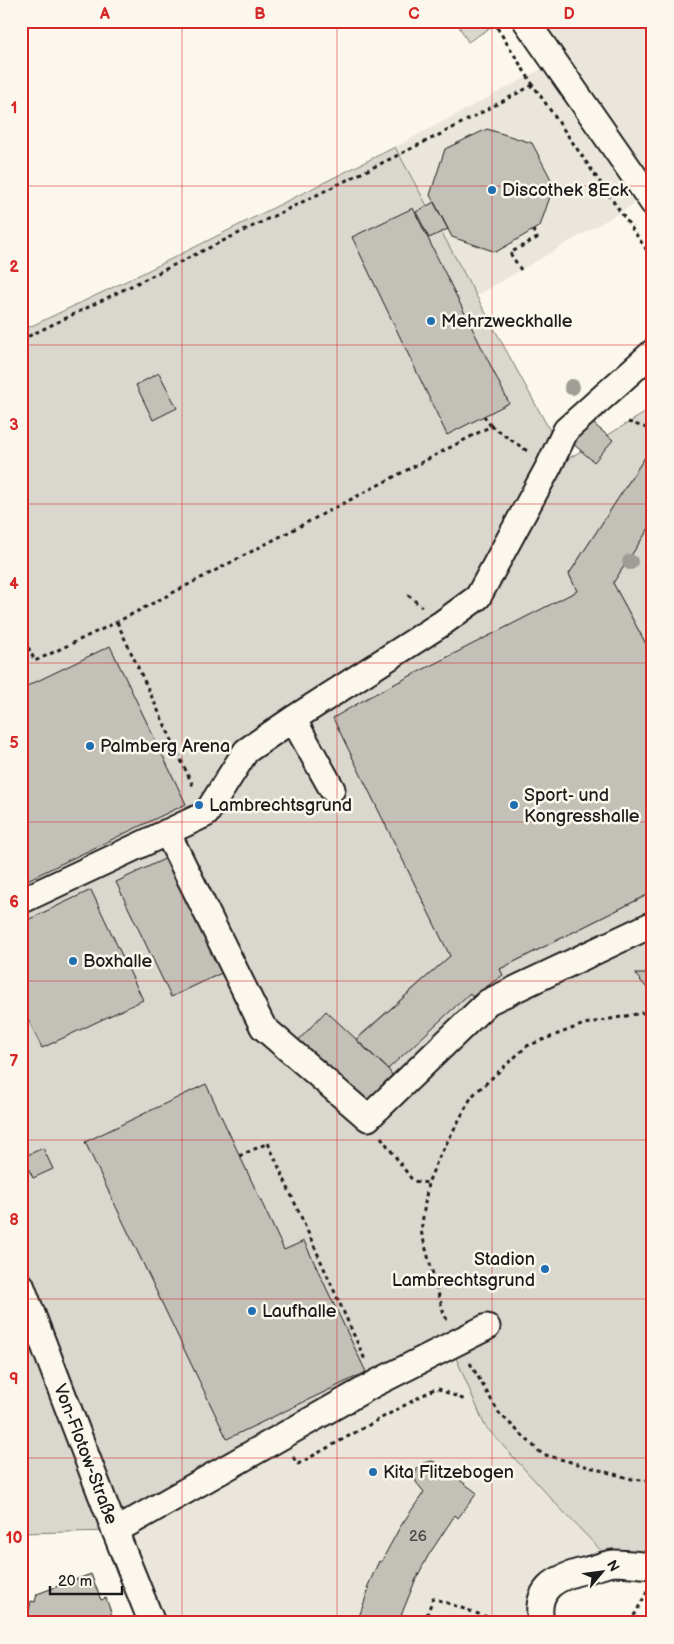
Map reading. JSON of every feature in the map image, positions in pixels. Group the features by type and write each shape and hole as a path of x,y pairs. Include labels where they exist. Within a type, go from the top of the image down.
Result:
{"street":[{"path":"526,21 653,203"},
{"path":"21,901 206,814 246,751 441,624 478,597 549,466 566,430 653,352"},
{"path":"293,719 332,789"},
{"path":"167,832 263,1028 368,1118 488,1002 653,924"},
{"name":"Von-Flotow-Straße","path":"21,1285 152,1623"},
{"path":"115,1531 376,1383 487,1327"},
{"path":"541,1623 539,1604 546,1589 557,1579 571,1573 614,1563 651,1578"}],"path":[{"path":"493,21 653,259"},
{"path":"21,340 434,138 534,84"},
{"path":"521,270 510,253 537,238 533,230"},
{"path":"484,416 491,426 549,466"},
{"path":"628,422 653,430"},
{"path":"21,633 35,661 117,622 491,426"},
{"path":"117,622 206,814"},
{"path":"444,1314 421,1231 428,1183 438,1159 472,1096 527,1046 584,1024 642,1013 653,1013"},
{"path":"368,1118 413,1181 428,1183"},
{"path":"239,1156 268,1143 376,1383"},
{"path":"471,1363 498,1413 542,1454 632,1479 653,1481"},
{"path":"279,1438 298,1464 436,1388 465,1400"},
{"path":"630,1623 651,1578"},
{"path":"424,1623 433,1598 487,1617 494,1623"}],"shaded area":[{"path":"456,21 501,21 468,42"},
{"path":"526,21 653,21 653,203 648,196 476,296 395,147 555,62"},
{"name":"Lambrechtsgrund","path":"395,147 566,460 653,408 653,453 649,451 569,574 580,597 450,956 356,1039 470,993 473,997 502,975 500,969 653,892 653,1566 613,1563 557,1505 485,1426 451,1346 115,1531 21,1533 21,331 143,273"},
{"path":"653,522 653,657 613,583"},
{"name":"Kita Flitzebogen","path":"451,1346 557,1505 613,1563 557,1579 541,1623 152,1623 115,1531"}],"building":[{"name":"Discothek 8Eck","path":"487,129 532,143 554,185 540,226 496,252 452,237 430,195 445,149"},
{"path":"434,202 448,229 429,238 416,212"},
{"name":"Mehrzweckhalle","path":"413,208 509,403 447,435 352,237"},
{"path":"159,373 177,408 153,420 136,385"},
{"path":"589,420 613,440 594,462 571,442"},
{"name":"Sport- und Kongresshalle","path":"649,451 653,453 653,522 613,583 653,657 653,892 500,969 503,975 472,997 470,993 388,1069 356,1040 450,956 333,718 369,697 577,591 569,574"},
{"name":"Palmberg Arena","path":"110,646 186,804 21,883 21,689"},
{"path":"175,854 230,969 171,997 116,882"},
{"name":"Boxhalle","path":"91,890 143,1000 42,1048 21,1005 21,923"},
{"path":"635,974 653,974 653,994 652,994"},
{"path":"326,1011 388,1069 392,1075 361,1107 293,1046"},
{"name":"Laufhalle","path":"206,1084 284,1250 304,1241 366,1372 227,1439 85,1142"},
{"path":"43,1148 53,1169 33,1178 23,1157"},
{"name":"Kita Flitzebogen","path":"432,1461 477,1493 458,1518 455,1515 428,1556 415,1581 398,1623 357,1623 369,1588 367,1588 379,1561 381,1562 400,1527 424,1492 416,1482 417,1469 423,1463"},
{"path":"91,1574 101,1600 106,1598 113,1618 110,1623 32,1623 33,1617 28,1616 31,1601 35,1602 37,1594"}],"place":[{"name":"Discothek 8Eck","path":"492,190"},
{"name":"Mehrzweckhalle","path":"431,321"},
{"name":"Palmberg Arena","path":"90,746"},
{"name":"Lambrechtsgrund","path":"199,805"},
{"name":"Sport- und Kongresshalle","path":"514,805"},
{"name":"Boxhalle","path":"73,961"},
{"name":"Stadion Lambrechtsgrund","path":"545,1269"},
{"name":"Laufhalle","path":"252,1311"},
{"name":"Kita Flitzebogen","path":"373,1472"}]}
